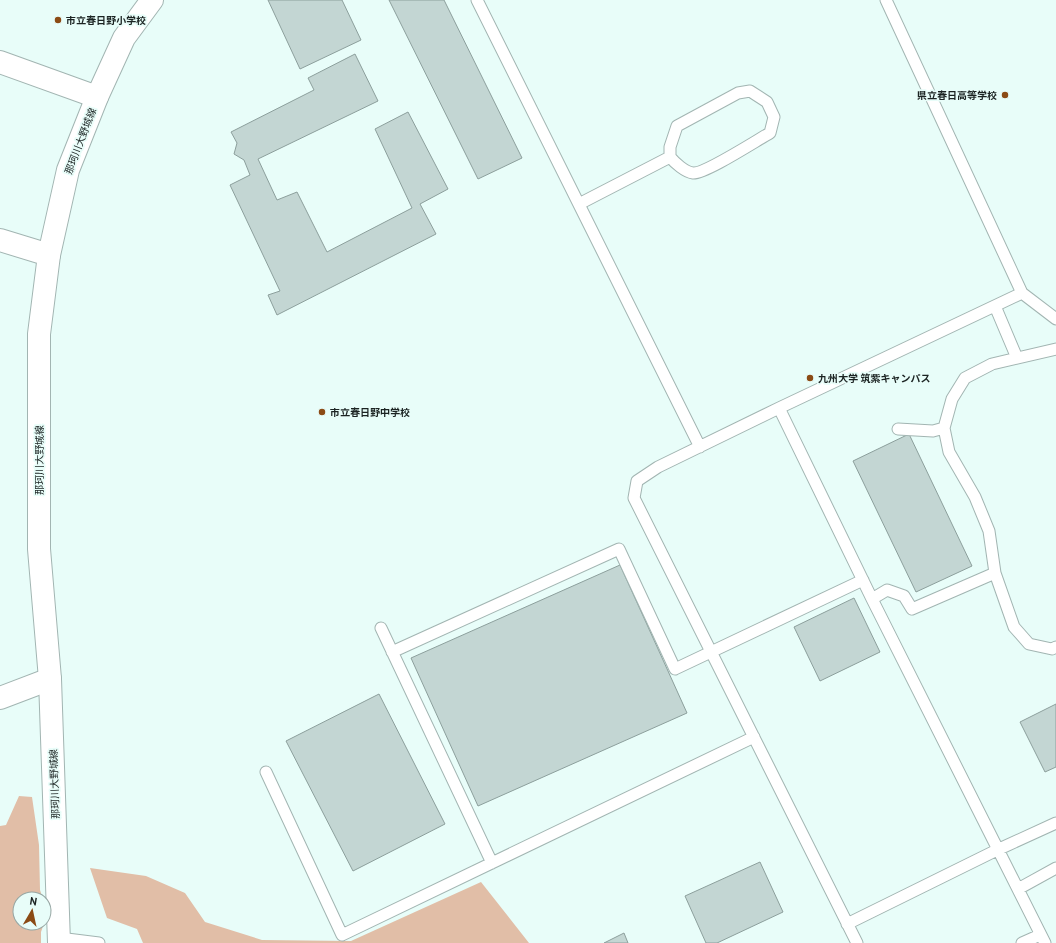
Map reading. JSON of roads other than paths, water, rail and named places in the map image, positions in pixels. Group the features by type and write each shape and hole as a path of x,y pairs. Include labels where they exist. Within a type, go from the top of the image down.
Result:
{"main road":[{"name":"那珂川大野城線","path":"59,940 50,679 39,548 39,334 49,255 68,170 97,97 124,38 152,0"},
{"path":"0,62 97,97"},
{"path":"0,240 49,255"},
{"path":"0,698 50,679"}],"lane":[{"path":"477,0 700,447"},
{"path":"886,0 1022,293 1056,319"},
{"path":"750,91 766,102 774,117 770,133 706,170 693,173 678,166 670,157 670,147 677,126 738,93 750,91"},
{"path":"579,204 670,157"},
{"path":"857,943 634,498 637,481 658,467 1022,293"},
{"path":"995,306 1017,358"},
{"path":"1056,349 992,364 965,378 952,399 944,428 949,452 975,497 989,531 995,573 1014,627 1029,644 1052,649 1056,647"},
{"path":"779,408 872,599 997,850 1018,888 1042,939 1022,943"},
{"path":"898,429 933,431 944,428"},
{"path":"392,652 619,549 675,669 863,580"},
{"path":"872,599 887,590 904,596 912,609 995,573"},
{"path":"381,628 492,863"},
{"path":"266,772 342,935 754,737"},
{"path":"847,924 997,850 1056,823"},
{"path":"1018,888 1056,868"},
{"path":"59,940 99,943"}],"place":[{"name":"市立春日野小学校","path":"58,20"},
{"name":"県立春日高等学校","path":"1005,95"},
{"name":"九州大学 筑紫キャンパス","path":"810,378"},
{"name":"市立春日野中学校","path":"322,412"}]}
